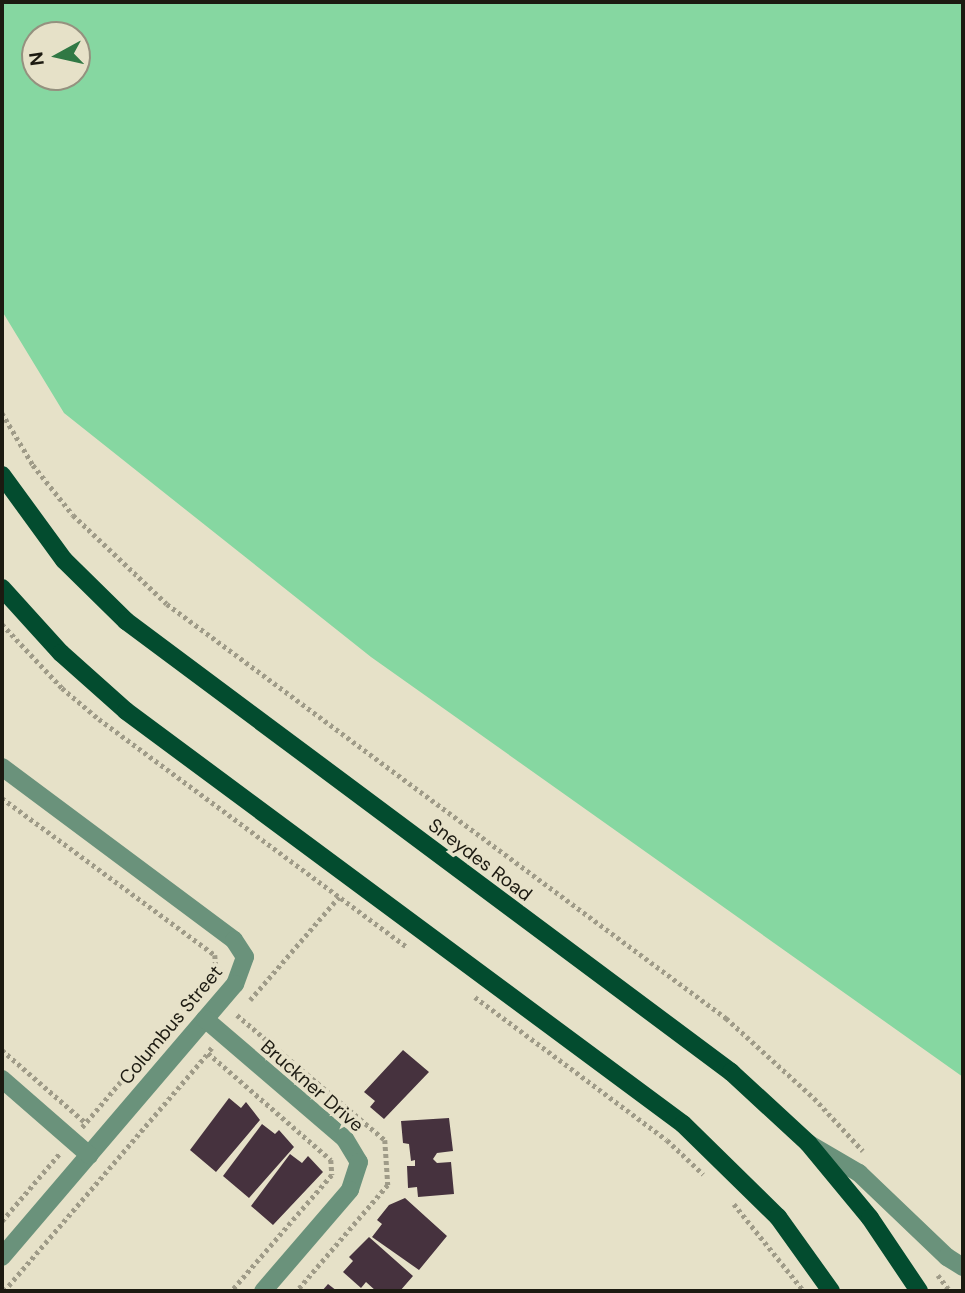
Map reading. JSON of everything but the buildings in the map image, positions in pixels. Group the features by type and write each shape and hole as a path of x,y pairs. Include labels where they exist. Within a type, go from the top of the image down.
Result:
{"main road":[{"name":"Sneydes Road","path":"2,475 64,559 126,621 731,1072 808,1143 870,1218 919,1291"},
{"path":"2,588 61,653 126,711 682,1124 778,1217 831,1291"}],"street":[{"name":"Columbus Street","path":"2,767 240,946 245,957 242,974 2,1257"},
{"name":"Bruckner Drive","path":"205,1019 345,1139 359,1162 350,1190 263,1291"},
{"path":"2,1079 89,1155"},
{"path":"808,1143 859,1173 947,1257 963,1267"}],"path":[{"path":"2,413 33,465 73,515 167,604 726,1018 814,1098 866,1154"},
{"path":"2,624 62,688 99,719 409,948"},
{"path":"2,798 215,955 216,970 2,1221"},
{"path":"4,1291 208,1054 221,1034 338,897"},
{"path":"472,995 667,1140 708,1179"},
{"path":"2,1050 86,1123"},
{"path":"208,1054 331,1160 332,1175 232,1291"},
{"path":"728,1198 804,1291"},
{"path":"947,1257 936,1271 950,1291"}],"green space":[{"path":"2,2 963,2 963,1077 371,657 64,413 2,311"}]}
